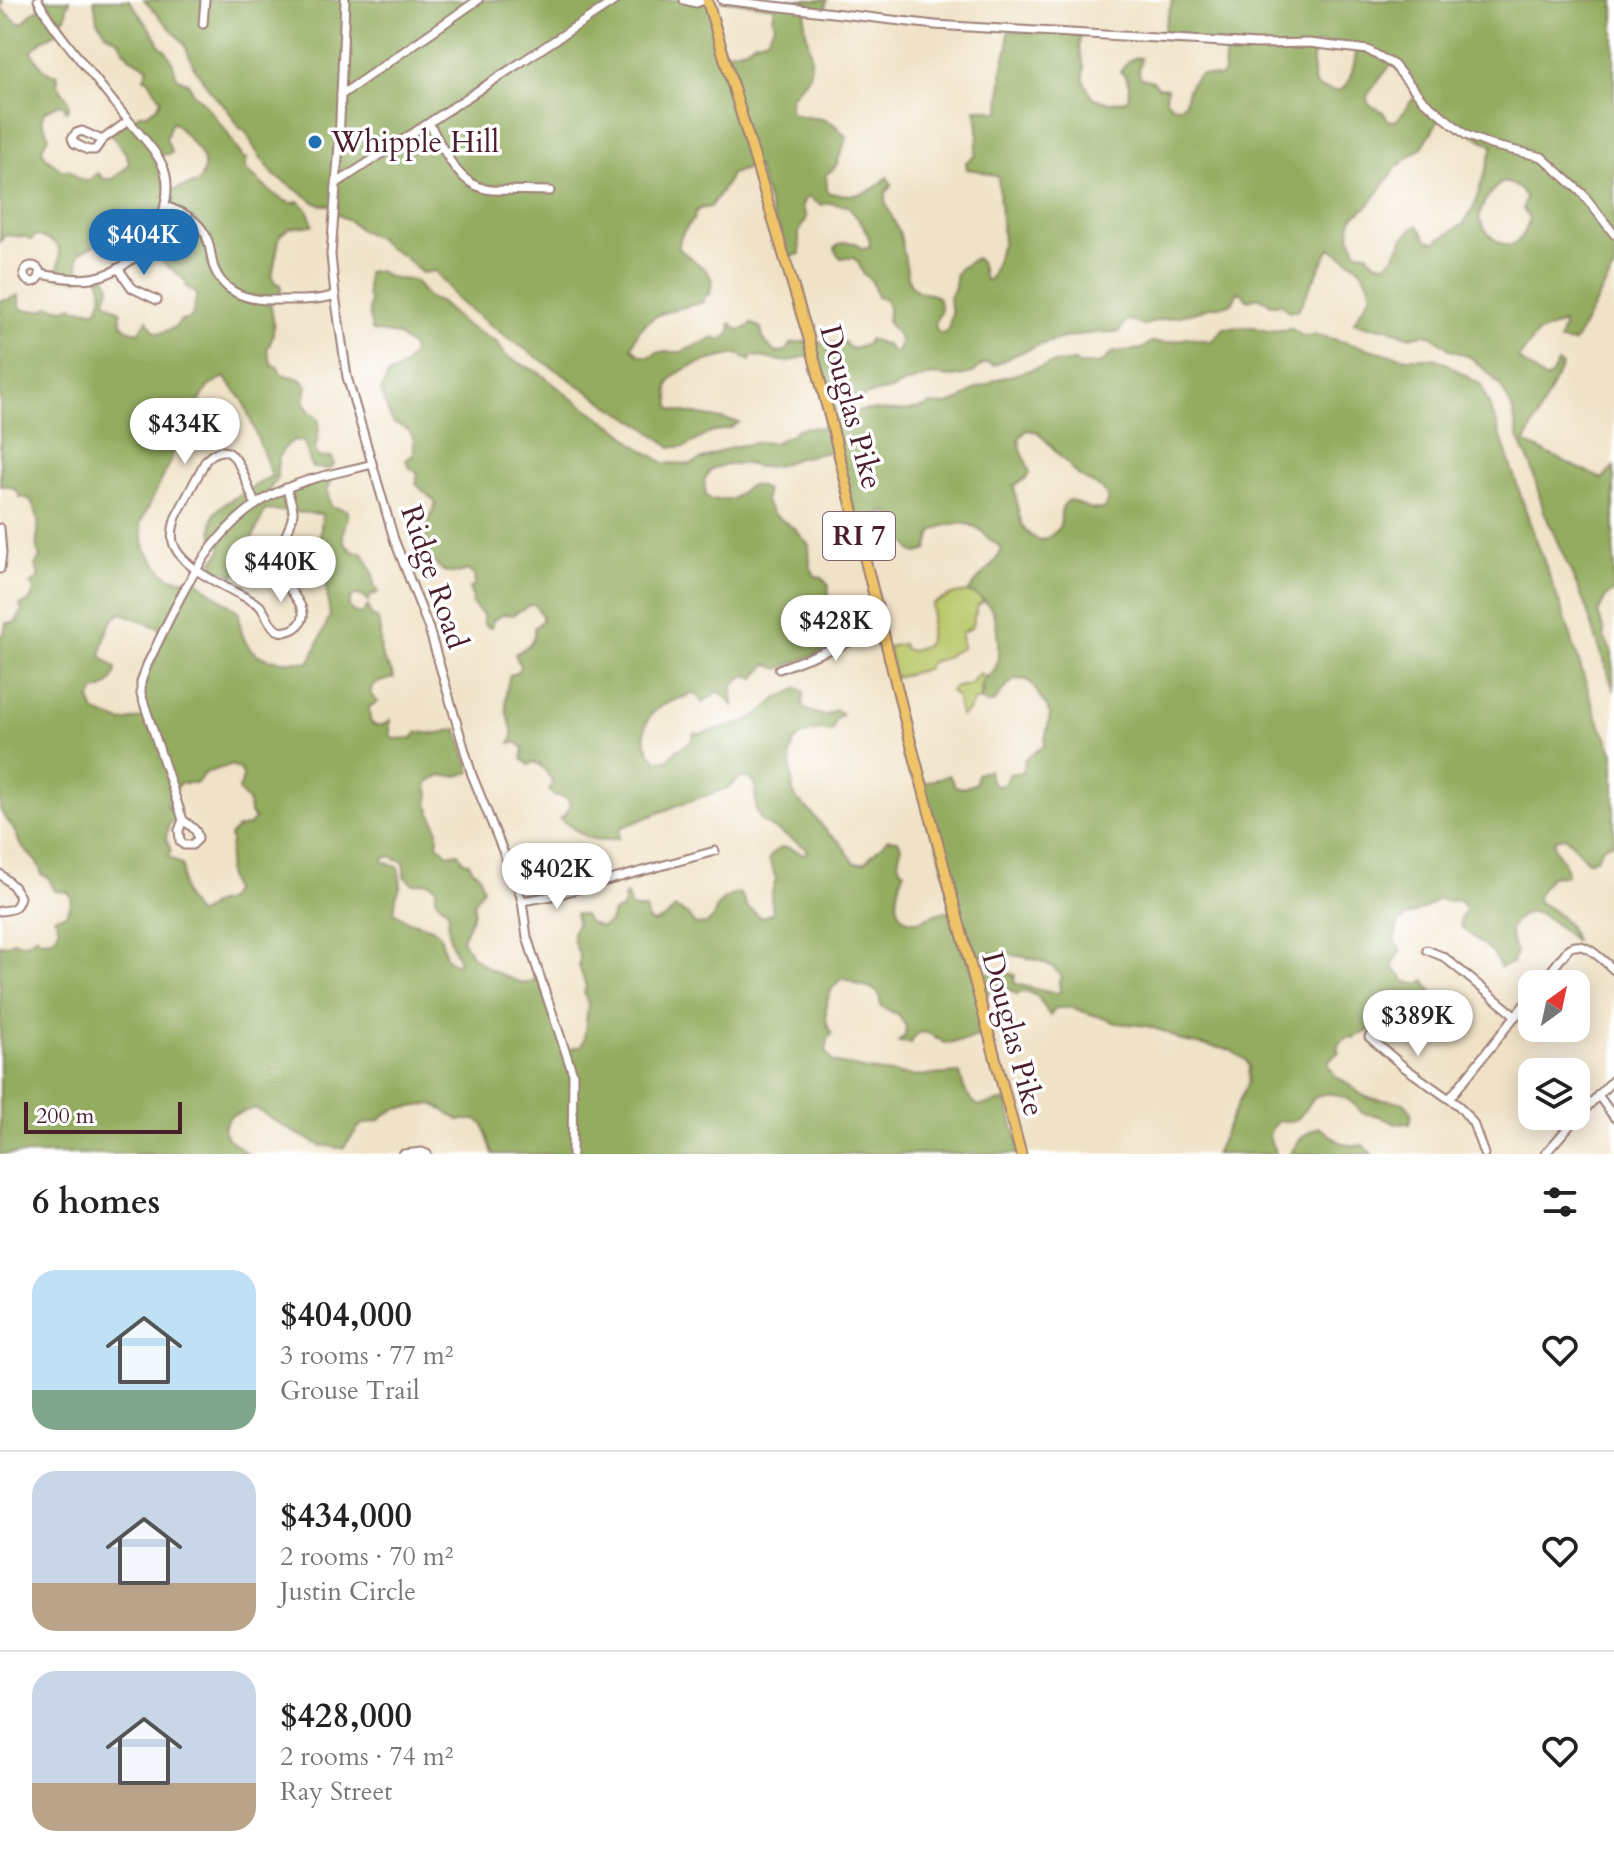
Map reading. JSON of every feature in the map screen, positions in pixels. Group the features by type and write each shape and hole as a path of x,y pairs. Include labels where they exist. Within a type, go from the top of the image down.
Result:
{"main road":[{"name":"Douglas Pike","path":"706,0 809,339 909,736 1021,1154"}],"street":[{"path":"38,0 62,37 147,142 165,172 167,191 153,238 131,260 98,277 82,280 40,274"},
{"path":"203,24 205,0"},
{"name":"Ridge Road","path":"345,0 331,247 347,377 394,539 429,629 472,775 522,901 530,947 573,1074 572,1154"},
{"path":"341,95 478,0"},
{"path":"337,183 616,0"},
{"path":"684,0 696,3 706,0"},
{"path":"722,0 935,25 1257,44 1309,43 1368,50 1394,65 1422,99 1466,135 1491,145 1542,157 1583,194 1614,234"},
{"path":"102,140 128,121"},
{"path":"429,123 454,166 471,184 484,189 550,191"},
{"path":"165,206 183,213 199,225 221,281 239,296 264,301 335,295"},
{"path":"118,268 132,288 157,300"},
{"path":"256,505 237,459 218,451 209,456 182,504 172,528 173,544 185,562 259,605 277,630 286,632 298,626 303,617 302,608 285,583 280,560 282,542 293,515 286,488"},
{"path":"183,820 147,715 141,682 196,570 217,539 256,505 314,477 372,464"},
{"path":"0,528 0,569"},
{"path":"779,669 883,629"},
{"path":"522,901 552,896 715,851"},
{"path":"0,874 20,897 13,909 0,911"},
{"path":"1552,970 1569,948 1579,945 1596,954 1614,970"},
{"path":"1427,950 1444,957 1516,1016"},
{"path":"1450,1098 1518,1013"},
{"path":"1369,1037 1468,1115 1484,1154"},
{"path":"1545,1154 1614,1079"},
{"path":"1598,1095 1614,1117"},
{"path":"403,1154 427,1154"}],"green space":[{"path":"0,0 3,0 1,8 18,23 23,23 41,8 39,0 70,0 66,15 55,25 58,32 32,50 41,66 50,74 56,74 69,108 66,111 59,104 44,112 42,120 49,137 42,151 62,171 69,170 81,180 88,181 98,173 104,179 113,179 129,165 125,152 110,134 140,114 147,114 158,106 161,99 148,79 144,78 148,67 129,57 118,40 107,34 97,20 94,0 129,0 171,59 177,77 188,83 243,158 247,158 245,169 275,195 288,202 298,201 307,209 313,225 289,228 280,235 272,276 274,282 281,285 281,299 270,301 273,332 267,349 272,365 278,367 281,374 299,379 307,386 304,402 319,419 316,453 320,458 332,457 334,465 329,469 312,468 304,442 294,440 282,452 277,479 261,501 302,483 329,477 331,483 327,489 330,505 348,511 343,538 354,552 362,552 379,592 370,596 368,601 355,595 349,606 353,612 362,614 368,606 371,616 377,618 381,653 394,678 376,683 371,688 371,695 378,702 369,707 370,721 379,725 390,720 390,735 394,739 413,738 418,732 436,734 457,729 471,772 440,776 429,782 427,788 428,804 437,828 437,844 448,854 458,853 463,861 469,863 479,874 483,888 474,902 474,912 462,939 473,956 497,973 525,984 538,978 565,1051 581,1046 584,1040 588,1004 580,958 573,939 577,923 575,914 584,915 588,922 601,927 610,922 613,912 621,910 627,895 631,907 646,909 647,919 653,923 667,917 675,908 687,914 695,925 706,924 713,919 721,902 738,893 747,907 762,918 773,912 771,896 776,879 769,859 780,848 803,854 808,851 761,821 756,809 755,783 747,777 740,778 728,788 620,828 619,838 593,839 560,819 568,811 569,800 554,796 549,790 553,782 545,770 533,762 529,765 522,759 524,749 518,743 510,743 513,734 506,712 510,675 518,672 520,666 515,654 532,641 534,628 542,621 542,616 535,605 530,605 512,615 504,614 493,620 491,628 484,625 483,615 472,604 469,589 475,585 474,575 467,570 454,573 444,571 428,553 426,531 436,503 416,484 418,473 409,467 406,460 414,454 413,437 410,431 392,420 381,392 388,375 404,366 413,353 412,347 397,335 372,331 367,273 372,271 415,281 428,298 439,302 464,324 497,343 507,357 540,373 664,463 691,464 731,447 773,443 797,429 831,425 832,421 865,410 903,411 930,404 947,405 994,380 1055,363 1075,361 1078,364 1098,364 1110,354 1142,349 1151,342 1165,343 1188,338 1210,341 1224,328 1292,329 1302,336 1318,335 1388,354 1442,361 1481,385 1566,621 1596,715 1614,753 1614,843 1601,849 1597,858 1588,861 1568,839 1555,839 1555,849 1567,873 1550,877 1537,896 1538,902 1566,923 1575,941 1545,917 1525,914 1511,928 1516,952 1512,963 1500,968 1494,954 1461,927 1465,907 1459,901 1438,899 1407,916 1399,923 1396,932 1395,942 1402,951 1394,960 1393,968 1407,982 1419,984 1425,980 1434,994 1457,1004 1446,1023 1433,1032 1427,1033 1408,1014 1403,1014 1389,1026 1349,1037 1339,1043 1339,1052 1328,1065 1336,1077 1364,1096 1404,1103 1411,1114 1410,1124 1396,1124 1362,1113 1346,1099 1326,1094 1313,1099 1297,1119 1279,1121 1274,1126 1269,1137 1276,1154 1215,1154 1248,1082 1249,1066 1246,1060 1230,1050 1182,1041 1147,1026 1117,1023 1073,1008 1056,1008 1050,1016 1038,997 1027,991 1016,994 1005,987 994,989 980,999 988,1032 964,1041 944,1043 931,1034 922,1033 914,1037 911,1043 898,1042 905,1036 906,1026 898,1015 881,1006 879,994 873,989 843,978 832,989 826,1012 832,1034 826,1052 833,1062 914,1076 960,1073 966,1092 979,1106 1006,1100 1021,1154 493,1154 483,1124 476,1120 459,1120 433,1104 396,1109 380,1120 361,1125 343,1148 321,1146 255,1108 230,1116 223,1128 227,1137 247,1154 0,1154 0,944 26,942 36,935 41,940 52,939 58,929 54,917 66,914 71,901 68,892 55,891 48,877 42,875 0,810 0,636 4,634 6,623 15,623 22,611 20,605 31,598 34,590 30,584 38,580 35,566 40,557 37,547 38,519 31,500 20,498 18,491 8,486 0,486 0,300 19,295 19,305 23,310 73,306 76,309 96,310 102,294 99,278 106,276 110,287 106,301 121,312 124,326 139,332 147,320 154,331 169,330 192,316 197,294 186,287 186,281 145,248 150,241 166,252 171,250 184,240 196,222 167,206 158,224 139,214 121,222 109,236 79,253 80,280 57,277 59,251 52,241 37,235 31,240 5,235 0,242","holes":["173,122 196,148 204,167 198,183 169,191 158,156 172,153 166,139","224,377 243,400 272,476 224,504 213,517 214,540 221,544 221,552 213,561 216,571 227,571 233,577 238,571 265,510 322,514 318,563 326,586 330,616 310,662 270,659 251,650 245,641 239,612 199,583 197,575 190,580 171,578 145,549 140,524 169,465 176,441 208,387","1027,430 1038,432 1079,476 1102,489 1108,498 1105,508 1091,509 1069,500 1061,510 1058,529 1043,540 1034,538 1023,527 1014,485 1030,472 1019,438","838,450 858,529 872,527 874,517 886,512 893,516 895,529 914,552 927,550 932,532 960,524 981,530 1002,550 968,592 989,606 995,618 998,637 997,663 992,673 981,681 981,700 987,704 995,702 1015,679 1027,680 1050,715 1044,746 1025,759 1022,772 1010,774 1003,785 992,783 988,770 977,774 976,783 963,788 955,786 949,775 922,784 954,909 918,921 902,916 897,903 905,871 898,862 901,847 898,840 888,839 864,863 855,863 839,841 797,800 793,792 790,755 794,742 811,732 830,732 835,720 842,715 836,710 825,716 806,709 802,706 804,692 798,688 777,698 763,712 746,721 694,733 692,741 674,752 669,759 659,761 646,743 647,722 663,705 692,694 698,695 702,703 717,692 723,694 734,707 733,686 741,678 748,675 754,679 767,664 779,669 842,643 836,622 848,608 843,603 835,604 829,594 829,586 822,577 815,576 810,566 809,545 794,528 773,514 765,502 766,490 751,486 732,499 711,500 706,496 704,481 713,468 729,464 776,466","122,613 166,633 140,686 141,705 146,717 122,722 95,712 90,700 95,691 110,683 116,672 116,668 101,654 113,620","231,765 240,769 243,777 239,791 249,803 250,813 255,819 248,826 237,828 230,836 227,873 232,891 227,900 197,914 183,892 183,866 168,856 171,851 166,838 169,824 180,817 179,812 166,806 169,798 180,783 197,783 205,773","391,856 404,862 404,876 413,884 428,882 436,887 436,900 447,909 449,915 450,940 459,962 455,965 446,957 440,935 432,928 406,920 394,912 401,885 398,866 383,862 384,858","992,953 1020,956 1040,961 1056,970 1061,977 1060,991 1057,993 1016,984 1015,975 1004,972 974,977 969,957"]},
{"path":"144,0 708,0 724,53 746,48 767,38 775,25 775,7 720,0 827,0 825,10 807,9 805,24 811,66 806,79 790,100 791,113 829,121 847,137 836,166 826,175 829,193 861,194 887,177 892,185 886,192 885,202 900,234 909,281 918,291 938,297 941,309 935,324 941,334 948,331 952,312 949,298 958,270 975,258 980,262 985,280 989,280 1003,243 998,177 967,169 966,162 975,156 978,132 975,109 1000,110 1008,31 1081,33 1079,46 1084,81 1092,97 1106,101 1128,99 1128,84 1120,72 1131,59 1141,58 1141,78 1167,88 1166,99 1180,107 1185,102 1191,83 1200,74 1220,77 1224,73 1226,43 1163,38 1172,0 1614,0 1614,269 1574,343 1559,341 1562,323 1537,334 1518,359 1546,380 1557,363 1562,366 1525,443 1602,479 1614,467 1614,591 1606,597 1598,613 1612,653 1614,691 1583,599 1544,512 1531,465 1519,440 1512,408 1503,390 1470,357 1451,350 1431,335 1410,337 1388,328 1368,327 1354,322 1372,293 1370,284 1357,266 1330,248 1298,310 1289,311 1281,304 1271,304 1258,297 1248,300 1238,292 1232,303 1227,305 1205,308 1143,326 1126,321 1119,332 1086,334 1054,341 993,366 983,364 973,373 953,377 932,375 867,395 845,409 829,412 813,354 788,362 754,356 750,361 736,354 708,361 686,369 671,380 668,388 670,407 739,422 731,428 711,432 685,447 671,447 501,333 457,300 435,271 422,273 378,238 333,212 333,206 318,204 274,175 246,132 214,96 194,67 184,43","holes":["1316,43 1357,47 1351,76 1340,90 1317,86 1313,66","1392,63 1418,94 1395,121 1388,120 1383,112 1370,105 1367,96","1441,116 1493,146 1474,207 1463,224 1435,242 1427,240 1418,225 1406,235 1391,259 1385,264 1377,263 1368,253 1357,252 1351,239 1352,218 1368,206 1397,167 1423,146","757,167 786,258 800,254 799,233 806,219 802,208 808,197 821,205 848,206 866,230 870,247 862,248 856,243 844,242 835,248 836,253 841,258 853,258 858,262 863,273 872,281 877,297 886,303 887,321 899,339 897,352 869,339 867,344 854,349 845,342 812,344 810,341 792,343 786,351 775,353 763,339 761,328 751,323 740,330 732,323 729,335 720,340 714,338 681,352 658,352 648,357 638,354 632,347 643,326 651,319 703,302 705,296 710,294 712,279 706,270 678,248 695,213 710,207 730,175","1508,183 1526,197 1523,209 1529,218 1527,227 1511,246 1492,237 1479,219 1484,203 1495,188"]},
{"path":"968,592 984,601 978,605 971,628 961,633 962,648 931,662 926,669 895,678 888,647 902,644 904,649 910,651 927,645 932,604 954,594"},
{"path":"979,673 987,677 981,685 981,700 974,700 967,712 960,716 956,696 950,691 969,685"},
{"path":"1319,1127 1343,1144 1363,1145 1372,1154 1290,1154 1302,1138"}],"place":[{"name":"Whipple Hill","path":"315,142"}]}
